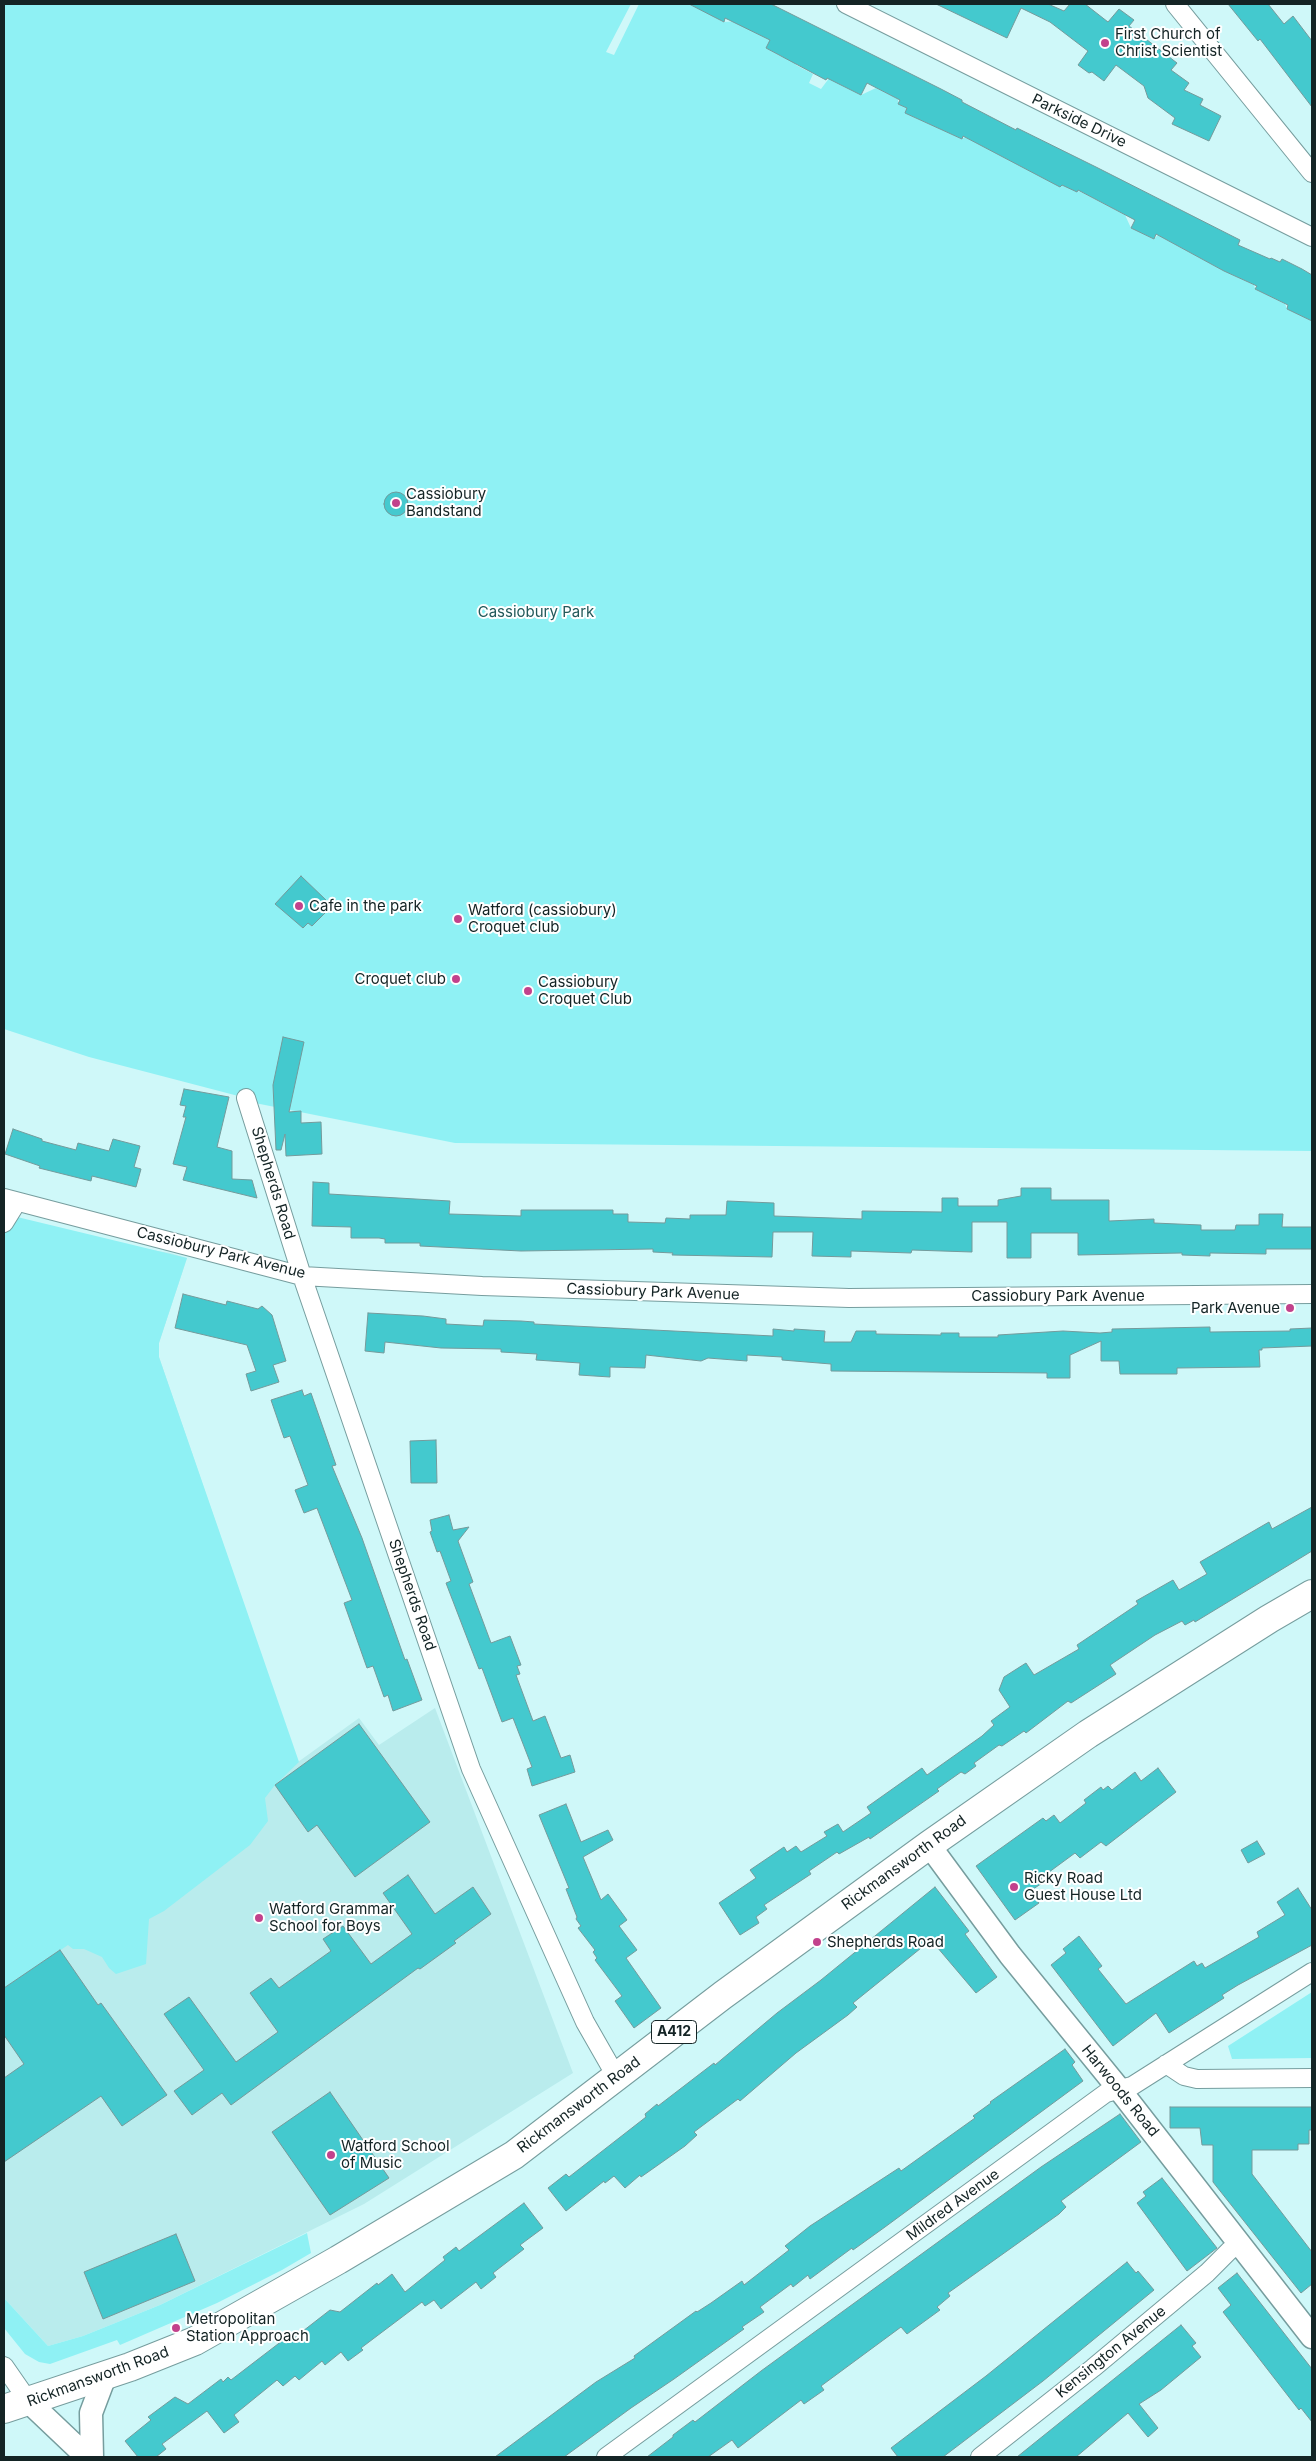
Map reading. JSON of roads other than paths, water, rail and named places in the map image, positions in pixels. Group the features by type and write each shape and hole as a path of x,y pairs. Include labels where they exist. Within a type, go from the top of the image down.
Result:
{"main road":[{"name":"Rickmansworth Road","path":"16,2406 105,2376 195,2341 354,2252 514,2155 723,1995 929,1845 1088,1734 1268,1619 1312,1594"}],"street":[{"name":"Parkside Drive","path":"846,4 1312,237"},
{"path":"1175,4 1312,173"},
{"name":"Shepherds Road","path":"246,1098 302,1276 471,1769 585,2022 609,2064 618,2075"},
{"path":"4,1223 11,1200"},
{"name":"Cassiobury Park Avenue","path":"11,1200 302,1276 482,1286 849,1298 1312,1294"},
{"name":"Harwoods Road","path":"929,1845 1010,1955 1119,2089 1312,2337"},
{"name":"Mildred Avenue","path":"606,2457 1106,2093 1132,2086 1312,1972"},
{"path":"1166,2064 1184,2076 1197,2079 1312,2078"},
{"name":"Kensington Avenue","path":"980,2457 1208,2273 1229,2250 1240,2243"},
{"path":"4,2366 16,2406 87,2457"},
{"path":"92,2457 91,2413 105,2376"}],"place":[{"name":"First Church of Christ Scientist","path":"1105,43"},
{"name":"Cassiobury Bandstand","path":"396,503"},
{"name":"Cafe in the park","path":"299,906"},
{"name":"Watford (cassiobury) Croquet club","path":"458,919"},
{"name":"Croquet club","path":"456,979"},
{"name":"Cassiobury Croquet Club","path":"528,991"},
{"name":"Park Avenue","path":"1290,1308"},
{"name":"Ricky Road Guest House Ltd","path":"1014,1887"},
{"name":"Watford Grammar School for Boys","path":"259,1918"},
{"name":"Shepherds Road","path":"817,1942"},
{"name":"Watford School of Music","path":"331,2155"},
{"name":"Metropolitan Station Approach","path":"176,2328"}],"park label":[{"name":"Cassiobury Park","path":"536,612"}]}
